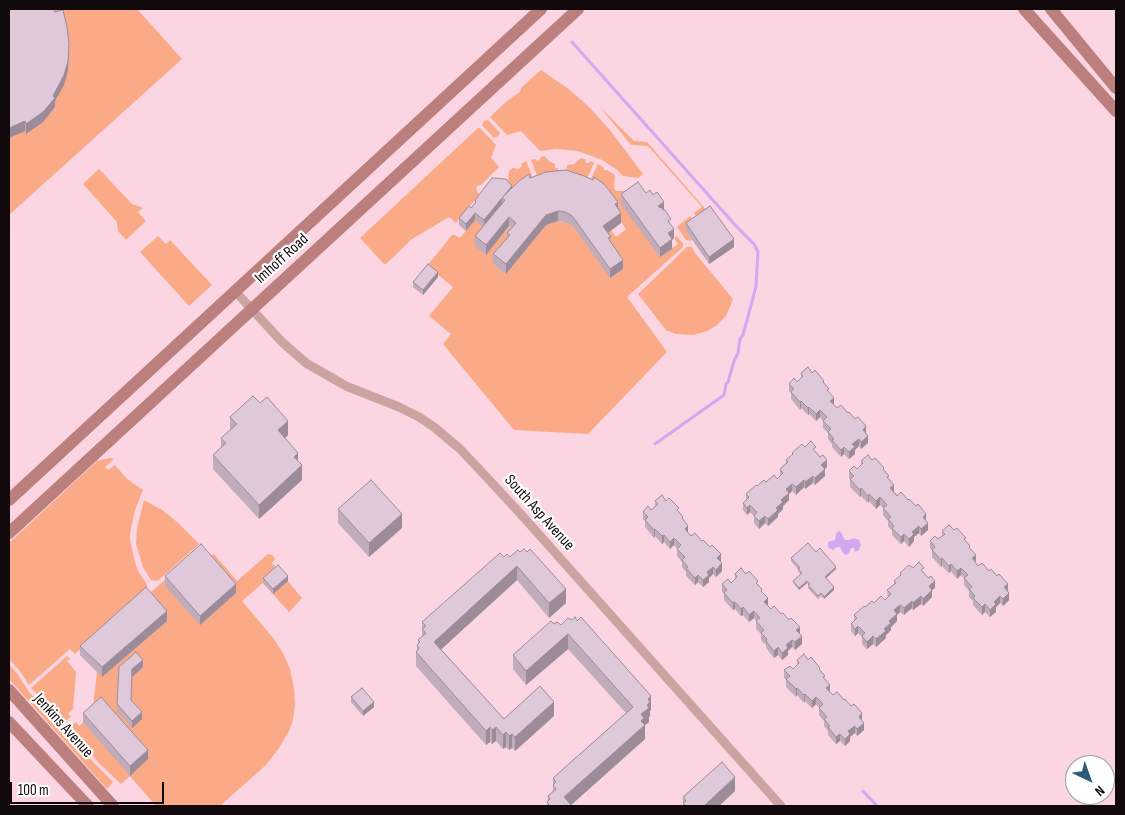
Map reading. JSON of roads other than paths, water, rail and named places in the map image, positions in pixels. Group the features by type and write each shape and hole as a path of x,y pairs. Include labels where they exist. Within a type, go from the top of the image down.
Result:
{"main road":[{"name":"Imhoff Road","path":"9,500 541,9"},
{"name":"Imhoff Road","path":"9,533 578,9"},
{"path":"1024,9 1116,111"},
{"path":"1051,9 1116,88"},
{"name":"Jenkins Avenue","path":"9,690 113,806"},
{"path":"9,722 88,806"}],"street":[{"name":"South Asp Avenue","path":"235,291 282,342 306,363 346,386 419,417 434,427 458,448 512,504 781,806"}],"waterway":[{"path":"572,42 754,244 758,252 756,286 743,335 740,339 738,353 726,384 724,395 655,444"},
{"path":"863,791 877,806"}]}
